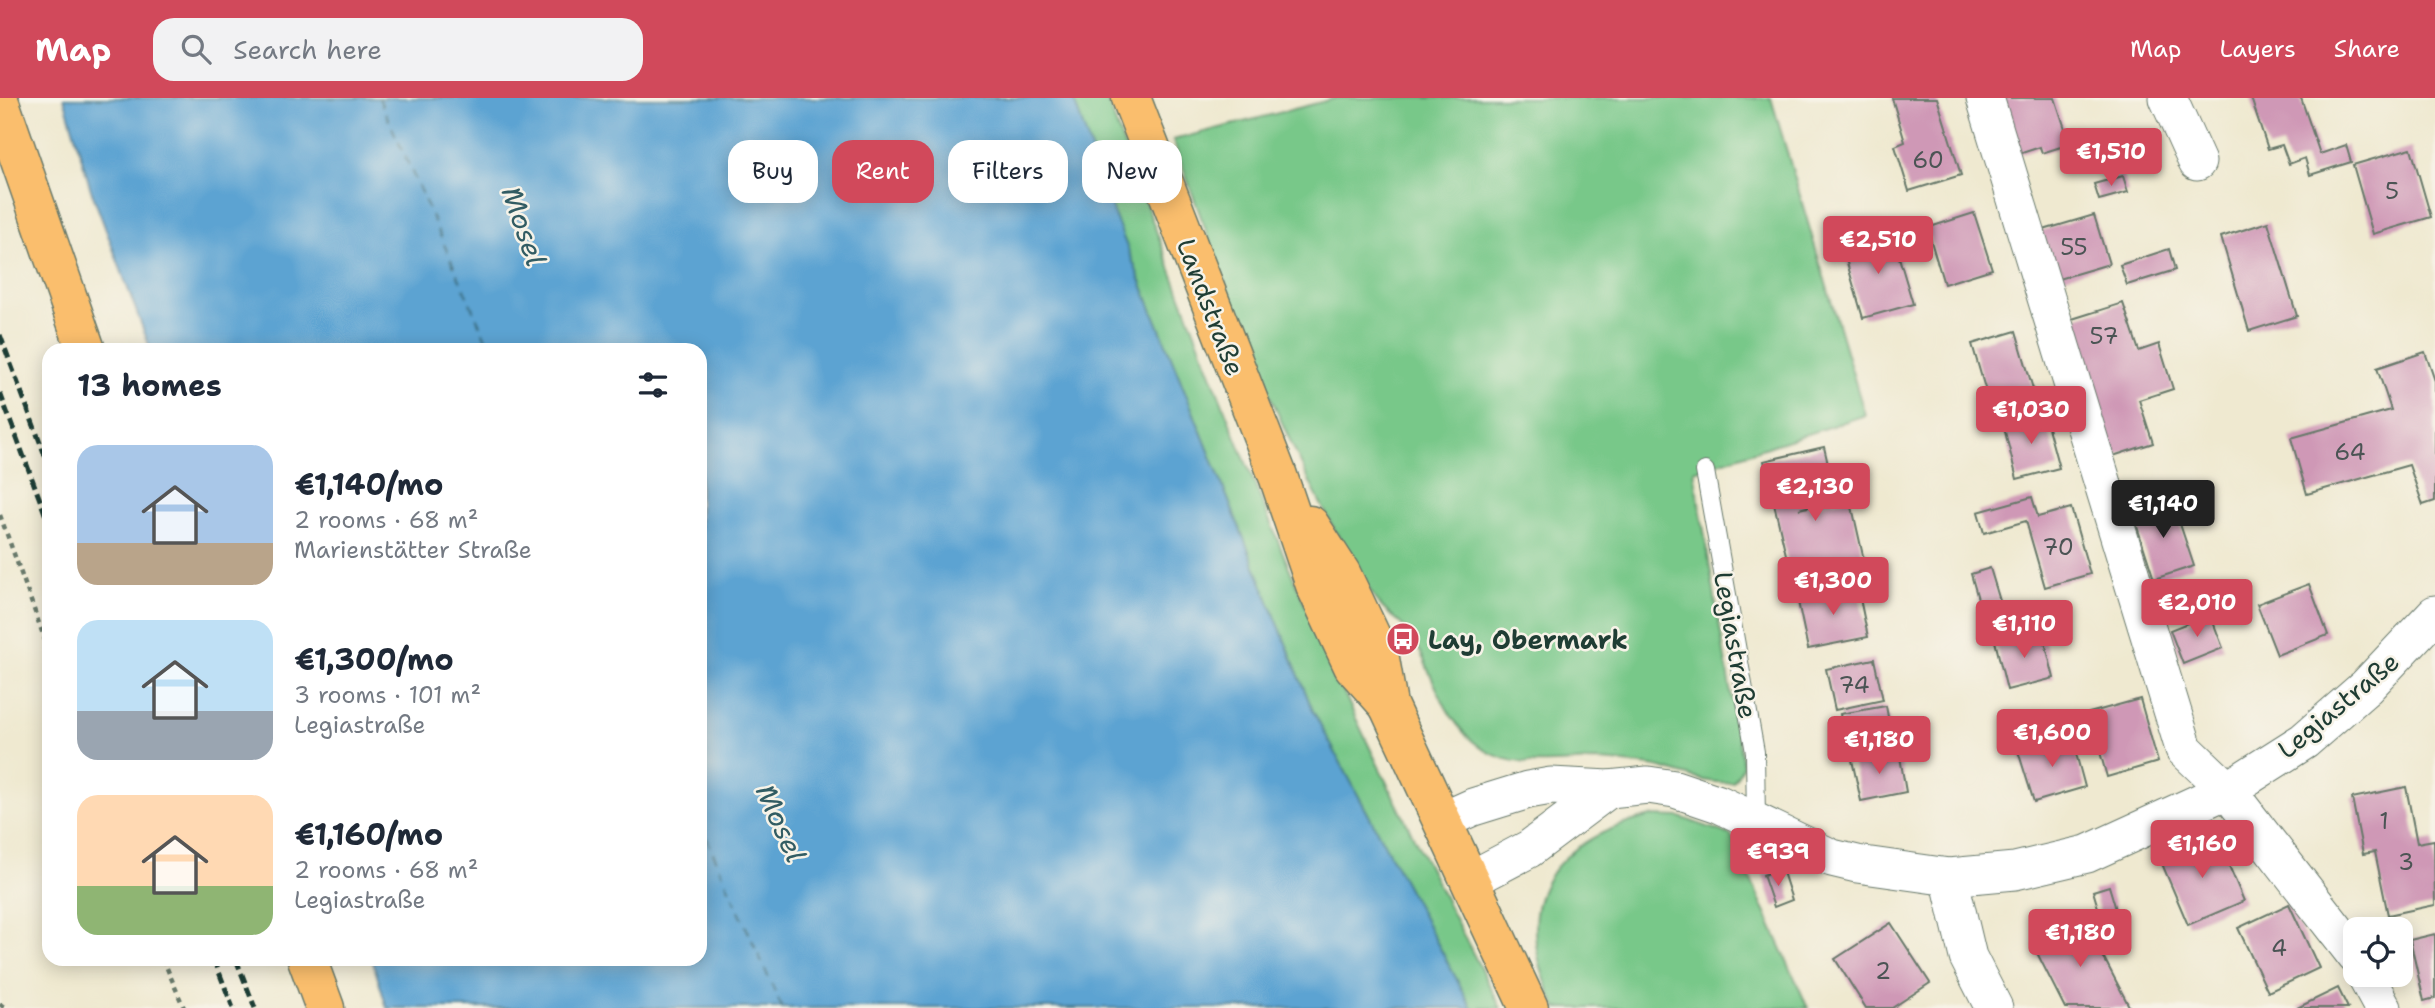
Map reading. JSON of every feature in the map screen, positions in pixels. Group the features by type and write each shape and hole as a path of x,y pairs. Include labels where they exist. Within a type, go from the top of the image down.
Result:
{"main road":[{"name":"Landstraße","path":"1131,98 1278,476 1341,573 1379,653 1388,705 1529,1008"},
{"path":"2,108 84,343"},
{"path":"310,966 325,1008"}],"street":[{"path":"1985,98 2184,749 2227,790 2343,939"},
{"path":"2168,98 2197,162"},
{"name":"Legiastraße","path":"1442,821 1473,807 1528,790 1551,786 1609,789 1648,785 1675,789 1719,804 1832,858 1881,869 1949,877 2015,871 2087,854 2227,790 2312,734 2366,687 2435,614"},
{"path":"1470,880 1529,849 1609,789"},
{"path":"1949,877 1968,957 1994,1008"},
{"path":"2372,987 2383,1008"}],"lane":[{"name":"Legiastraße","path":"1704,471 1755,752 1756,821"}],"path":[{"path":"0,515 42,632"},
{"path":"166,966 184,1008"},
{"path":"0,1004 5,1008"}],"green space":[{"path":"1073,98 1106,98 1122,140 1088,140"},
{"path":"1337,98 1771,98 1865,415 1694,471 1743,767 1733,782 1701,780 1645,765 1598,761 1537,763 1508,760 1480,747 1456,724 1412,636 1373,596 1305,471 1235,308 1182,164 1182,140 1173,140"},
{"path":"1110,203 1145,203 1231,425 1311,619 1379,766 1501,1008 1472,1008 1313,711"},
{"path":"1651,816 1680,817 1731,835 1808,1008 1557,1008 1542,972 1536,939 1537,910 1545,884 1561,862 1584,843 1614,828"}],"water":[{"name":"Mosel","path":"64,98 1073,98 1088,140 1082,140 1082,203 1110,203 1313,711 1472,1008 387,1008 374,966 707,966 707,343 148,343 91,190"}],"building":[{"path":"1892,98 1937,98 1961,175 1909,191 1895,146 1905,142"},
{"path":"2001,98 2055,98 2070,144 2042,153 2040,147 2019,154"},
{"path":"2251,98 2301,98 2320,154 2346,145 2351,162 2310,175 2305,158 2289,164 2282,145 2268,149"},
{"path":"2411,148 2431,217 2373,234 2353,165"},
{"path":"2123,176 2128,192 2099,200 2094,184"},
{"path":"1974,213 1992,269 1944,284 1927,228"},
{"path":"2094,215 2109,264 2055,280 2040,231"},
{"path":"2268,222 2297,316 2249,331 2221,237"},
{"path":"1892,234 1913,304 1863,318 1843,249"},
{"path":"2169,249 2175,270 2127,285 2120,265"},
{"path":"2123,303 2139,351 2159,344 2173,389 2139,400 2153,443 2113,456 2069,320"},
{"path":"2016,331 2033,389 1989,402 1972,344"},
{"path":"2425,352 2435,381 2435,501 2423,505 2409,465 2307,494 2291,438 2391,410 2377,368"},
{"path":"2044,413 2059,468 2017,479 2003,424"},
{"path":"1824,447 1836,499 1799,509 1850,498 1868,578 1795,593 1764,461"},
{"path":"2032,497 2038,517 2071,508 2090,574 2045,587 2026,521 1984,533 1978,512"},
{"path":"2172,500 2194,566 2154,579 2133,514"},
{"path":"1990,568 2000,601 1980,606 1971,574"},
{"path":"1857,584 1868,637 1808,649 1797,597"},
{"path":"2309,584 2328,635 2277,655 2257,604"},
{"path":"2210,614 2223,648 2183,664 2170,630"},
{"path":"2042,630 2054,678 2007,690 1995,641"},
{"path":"1874,659 1883,700 1835,710 1826,669"},
{"path":"2140,699 2158,762 2107,777 2089,713"},
{"path":"1886,706 1894,749 1847,757 1840,714"},
{"path":"2071,735 2085,787 2034,802 2018,751"},
{"path":"1899,751 1906,792 1861,801 1852,760"},
{"path":"2406,787 2417,843 2434,840 2435,905 2388,915 2375,852 2363,854 2352,798"},
{"path":"2216,835 2244,901 2188,925 2160,859"},
{"path":"1782,869 1792,900 1774,907 1763,875"},
{"path":"2109,886 2118,916 2102,921 2093,891"},
{"path":"2289,904 2319,968 2268,992 2238,928"},
{"path":"2084,918 2130,1008 2065,1008 2033,945"},
{"path":"1891,923 1930,983 1892,1008 1866,1008 1835,959"},
{"path":"2435,934 2435,998 2424,1001 2413,953 2413,939"},
{"path":"2338,988 2348,1008 2297,1008"}],"ferry route":[{"path":"379,98 488,343"},
{"path":"707,839 782,1008"}],"railway":[{"path":"0,335 42,447"},
{"path":"0,393 42,505"},
{"path":"217,966 233,1008"},
{"path":"239,966 255,1008"}],"place":[{"name":"Lay, Obermark","path":"1403,639"}]}
